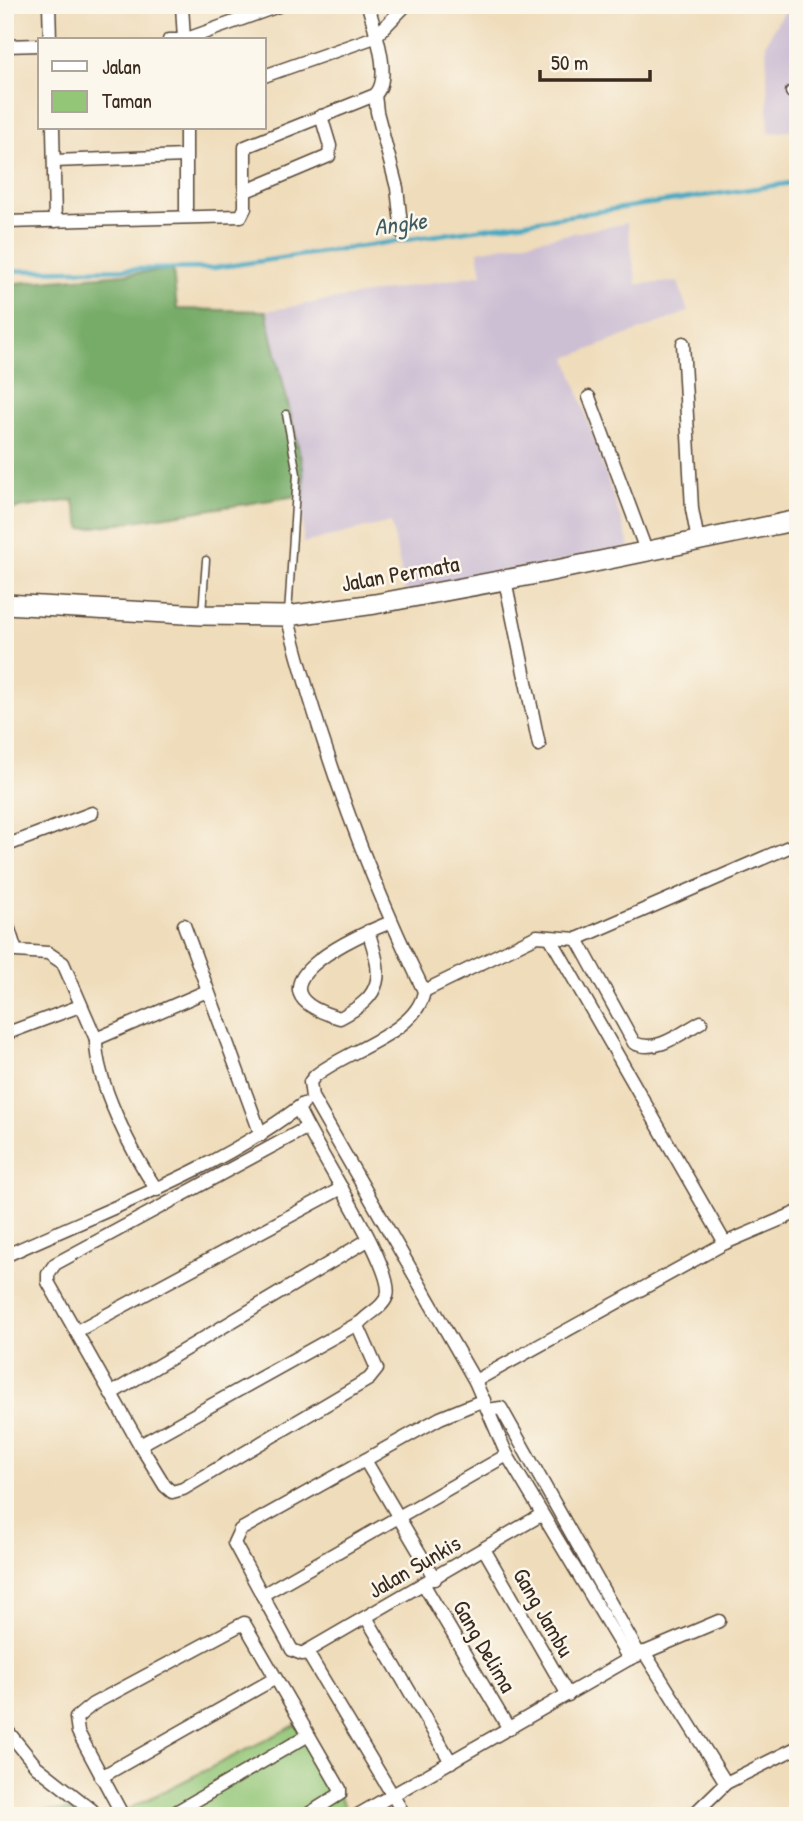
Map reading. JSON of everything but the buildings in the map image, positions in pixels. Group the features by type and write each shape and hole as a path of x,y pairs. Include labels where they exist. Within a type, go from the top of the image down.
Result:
{"main road":[{"name":"Jalan Permata","path":"5,604 202,615 288,616 375,604 505,580 798,520"}],"street":[{"path":"49,5 50,38"},
{"path":"182,5 184,38"},
{"path":"190,38 281,5"},
{"path":"5,222 241,216 246,191 245,147 375,94 385,79 368,5"},
{"path":"266,75 375,37 406,5"},
{"path":"5,46 38,45"},
{"path":"375,94 377,112 397,188 402,233"},
{"path":"246,191 329,156 330,146 321,116"},
{"path":"52,130 55,222"},
{"path":"186,130 186,217"},
{"path":"54,161 185,156"},
{"path":"683,343 692,509 698,541"},
{"path":"589,397 647,553"},
{"path":"505,580 539,744"},
{"path":"288,616 312,707 391,922 424,991 418,1011 401,1025 314,1076 310,1082 312,1097 475,1381 507,1455 541,1515 726,1783"},
{"path":"5,846 92,813"},
{"path":"424,991 537,936 577,939 798,843"},
{"path":"5,917 16,951 48,953 63,963 96,1039 96,1053 103,1081 145,1172 157,1190"},
{"path":"368,931 378,961 379,983 374,993 340,1018 303,1001 298,989 307,969 323,956 368,931 391,922"},
{"path":"184,925 261,1135"},
{"path":"551,939 724,1243"},
{"path":"577,939 634,1043 644,1048 655,1046 701,1021"},
{"path":"96,1039 207,991"},
{"path":"5,1034 80,1006"},
{"path":"5,1256 192,1174 261,1135 312,1097"},
{"path":"140,1444 359,1323 380,1307 389,1288 342,1188 306,1128 298,1108"},
{"path":"306,1128 51,1268 48,1282 140,1444 165,1486 172,1492 183,1489 375,1375 377,1364 359,1332 359,1323"},
{"path":"77,1331 342,1188"},
{"path":"475,1381 724,1243 798,1212"},
{"path":"112,1392 368,1240"},
{"path":"405,1816 307,1652 292,1650 234,1543 240,1530 440,1418 486,1405 501,1408 637,1655"},
{"path":"262,1595 400,1520 507,1455"},
{"name":"Gang Delima","path":"365,1460 400,1520 509,1729"},
{"path":"527,1491 542,1481"},
{"name":"Jalan Sunkis","path":"307,1652 541,1515"},
{"name":"Gang Jambu","path":"484,1549 568,1695"},
{"path":"366,1617 451,1762"},
{"path":"356,1816 637,1655 719,1621"},
{"path":"123,1816 76,1726 79,1713 244,1623 340,1792 305,1816"},
{"path":"101,1777 274,1679"},
{"path":"5,1728 36,1766 92,1810 94,1816"},
{"path":"169,1816 307,1736"},
{"path":"692,1816 726,1783 798,1747"}],"lane":[{"path":"286,414 297,474 288,616"},
{"path":"202,615 206,559"}],"shaded area":[{"path":"787,5 798,5 798,130 769,133 766,43"},
{"path":"627,223 637,284 678,282 688,312 567,358 630,547 406,596 391,522 303,543 303,468 266,311 482,274 478,251"}],"green space":[{"path":"173,270 177,309 266,311 303,468 304,495 82,529 73,500 5,510 5,284"},
{"path":"303,1721 349,1816 115,1816"},
{"path":"76,1810 82,1816 5,1816 5,1811"}],"waterway":[{"name":"Angke","path":"5,271 214,268 798,182"}]}
